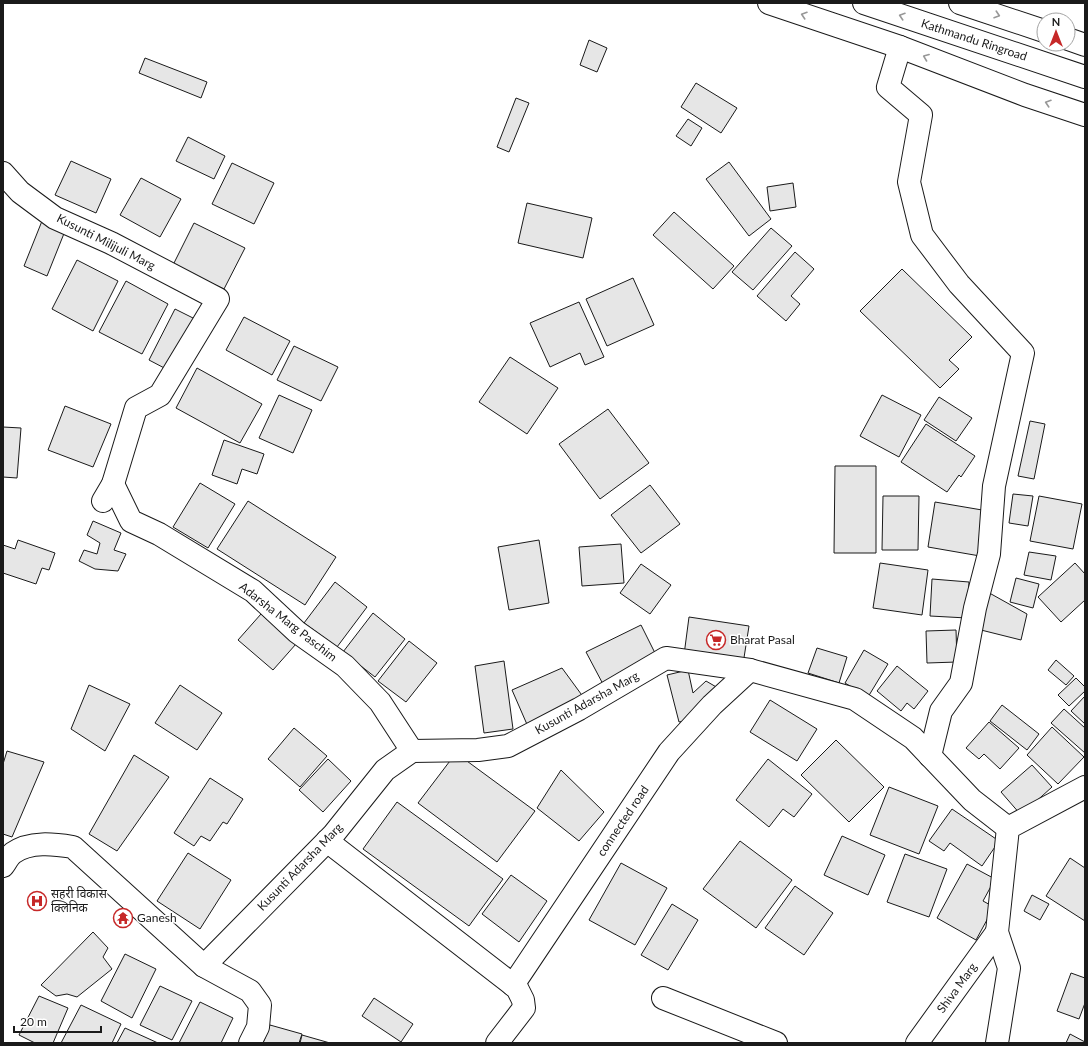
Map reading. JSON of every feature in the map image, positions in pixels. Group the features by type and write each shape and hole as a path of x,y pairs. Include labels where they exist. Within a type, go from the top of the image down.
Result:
{"main road":[{"path":"769,3 900,47 1025,95 1085,115"},
{"name":"Kathmandu Ringroad","path":"864,3 1085,77"},
{"path":"960,3 1036,28"},
{"path":"900,47 888,87 921,115 909,182 922,235 960,284 1023,353 994,486 989,554 975,608 961,682 940,711 930,756"},
{"name":"Kusunti Milijuli Marg","path":"3,173 20,192 56,218 110,243 218,299"},
{"name":"Adarsha Marg Paschim","path":"218,299 160,394 136,408 108,493 131,521 159,534 252,591 297,632 345,666 380,702 412,751"},
{"name":"Kusunti Adarsha Marg","path":"204,966 327,841 386,770 412,751 478,750 508,746 579,709 666,658 750,670 855,700 913,738 972,800 1008,828"},
{"name":"connected road","path":"513,985 670,752 712,705 750,670"},
{"path":"997,1043 1009,968 997,932 1008,828 1085,787"},
{"path":"327,841 517,988 523,1000 524,1008 497,1043"},
{"path":"3,866 13,854 28,846 52,844 73,847 204,966 250,991 260,1005 258,1027 250,1043"},
{"name":"Shiva Marg","path":"916,1043 997,932"},
{"path":"663,998 776,1043"}],"building":[{"path":"589,40 607,48 597,72 580,65"},
{"path":"145,58 207,82 201,98 139,73"},
{"path":"696,83 737,108 721,133 681,107"},
{"path":"516,98 529,103 509,152 497,147"},
{"path":"688,119 702,128 691,146 676,136"},
{"path":"188,137 225,156 214,179 176,161"},
{"path":"71,161 111,179 96,213 55,195"},
{"path":"729,162 771,219 749,236 706,179"},
{"path":"232,163 274,183 254,224 212,204"},
{"path":"141,178 181,199 160,237 120,215"},
{"path":"793,183 796,207 770,211 767,187"},
{"path":"527,203 592,218 583,258 518,243"},
{"path":"674,212 734,266 713,289 653,235"},
{"path":"42,221 65,231 47,276 24,266"},
{"path":"194,223 245,248 224,289 173,265"},
{"path":"771,228 792,246 753,290 732,272"},
{"path":"795,252 814,269 791,296 800,304 786,321 757,296"},
{"path":"77,260 118,281 93,331 52,309"},
{"path":"902,269 972,337 949,360 959,369 940,388 860,311"},
{"path":"633,278 654,325 607,346 586,299"},
{"path":"126,281 168,304 142,354 99,332"},
{"path":"579,302 604,357 585,365 580,353 550,367 530,323"},
{"path":"175,309 197,320 170,371 149,360"},
{"path":"244,317 290,341 272,375 226,350"},
{"path":"294,346 338,367 321,401 277,380"},
{"path":"510,357 558,388 527,434 479,402"},
{"path":"197,368 262,404 240,443 176,408"},
{"path":"279,395 312,410 293,453 259,438"},
{"path":"882,395 921,415 899,457 860,436"},
{"path":"939,397 972,418 956,441 924,420"},
{"path":"65,406 111,424 93,467 48,450"},
{"path":"608,409 649,463 600,499 559,444"},
{"path":"1030,421 1045,424 1034,479 1018,476"},
{"path":"926,424 975,456 961,477 959,475 947,492 901,462"},
{"path":"3,427 21,428 17,478 3,477"},
{"path":"224,440 264,454 257,474 242,469 237,484 212,475"},
{"path":"835,466 876,466 876,553 834,553"},
{"path":"200,483 235,504 208,548 173,527"},
{"path":"650,485 680,524 641,553 611,515"},
{"path":"1013,494 1033,496 1028,526 1009,523"},
{"path":"883,496 919,496 918,550 882,550"},
{"path":"1039,496 1082,504 1073,549 1030,541"},
{"path":"248,501 336,557 305,605 217,549"},
{"path":"935,502 988,511 980,556 928,547"},
{"path":"93,521 121,533 114,550 126,554 118,571 95,569 79,561 84,550 97,554 100,543 87,535"},
{"path":"18,540 55,553 49,570 42,568 36,584 3,573 3,545 15,549"},
{"path":"539,540 549,603 509,610 498,547"},
{"path":"621,544 624,583 582,586 579,547"},
{"path":"1029,552 1056,556 1051,580 1024,575"},
{"path":"880,563 928,570 922,615 873,608"},
{"path":"1075,563 1085,574 1085,600 1061,622 1038,597"},
{"path":"641,564 671,585 650,614 620,593"},
{"path":"1016,578 1039,584 1033,608 1010,602"},
{"path":"932,579 969,582 967,618 930,616"},
{"path":"335,582 367,607 337,647 304,623"},
{"path":"984,590 1027,614 1021,640 981,630"},
{"path":"373,613 405,639 375,677 343,652"},
{"path":"261,614 296,644 273,670 238,640"},
{"name":"Bharat Pasal","path":"689,617 749,626 743,664 684,655"},
{"path":"641,625 658,659 604,686 586,652"},
{"path":"956,630 957,662 927,663 926,631"},
{"path":"409,641 437,663 406,702 378,681"},
{"path":"817,648 847,657 839,683 808,673"},
{"path":"864,650 888,664 868,697 845,683"},
{"path":"1056,660 1074,676 1066,685 1048,670"},
{"path":"504,661 513,729 484,733 475,666"},
{"path":"897,666 928,691 914,709 907,703 901,711 877,691"},
{"path":"562,668 584,698 529,729 512,690"},
{"path":"688,670 693,693 706,681 718,688 690,720 679,722 667,675"},
{"path":"1076,678 1085,687 1085,691 1069,706 1058,695"},
{"path":"89,685 130,704 105,751 71,729"},
{"path":"180,685 222,713 197,750 155,723"},
{"path":"1085,696 1085,724 1071,711"},
{"path":"770,700 817,729 797,761 750,732"},
{"path":"1002,705 1039,734 1027,750 990,721"},
{"path":"1064,709 1085,728 1085,753 1051,723"},
{"path":"989,722 1019,748 1000,769 984,754 979,759 966,748"},
{"path":"1052,727 1084,757 1058,784 1027,755"},
{"path":"294,728 327,756 300,787 268,759"},
{"path":"836,740 884,787 849,822 801,775"},
{"path":"7,751 44,762 12,837 3,834 3,764"},
{"path":"456,753 535,811 497,862 418,803"},
{"path":"134,755 169,777 117,851 89,834"},
{"path":"328,759 351,781 323,812 299,790"},
{"path":"768,759 812,794 794,817 783,809 769,827 736,800"},
{"path":"1032,765 1052,787 1021,815 1001,792"},
{"path":"561,770 604,812 579,841 537,808"},
{"path":"210,778 243,799 227,824 223,822 210,841 201,836 194,846 174,833"},
{"path":"889,787 938,806 919,854 870,835"},
{"path":"397,802 503,879 469,926 363,849"},
{"path":"952,809 999,841 982,866 950,843 944,851 929,841"},
{"path":"842,836 885,855 868,895 824,875"},
{"path":"740,841 792,880 756,928 703,889"},
{"path":"188,853 231,880 200,929 157,901"},
{"path":"905,854 947,869 929,917 887,902"},
{"path":"1070,858 1085,868 1085,921 1046,896"},
{"path":"621,863 667,888 635,945 589,920"},
{"path":"967,864 995,879 983,901 994,907 976,940 937,918"},
{"path":"511,875 547,901 519,942 482,914"},
{"path":"795,886 833,913 804,955 765,928"},
{"path":"1032,895 1049,904 1040,920 1024,911"},
{"path":"672,904 698,920 668,970 641,955"},
{"path":"93,932 108,948 103,957 112,969 77,997 67,994 56,996 41,985"},
{"path":"125,954 156,969 132,1018 101,1001"},
{"path":"1071,973 1085,978 1085,1003 1079,1019 1057,1011"},
{"path":"160,986 192,1001 172,1040 140,1025"},
{"path":"39,996 68,1008 53,1043 35,1043 19,1035"},
{"path":"374,998 413,1024 401,1042 362,1016"},
{"path":"200,1002 233,1018 221,1043 179,1043"},
{"path":"81,1005 121,1024 112,1043 61,1043"},
{"path":"270,1025 302,1034 299,1043 263,1043"},
{"path":"125,1028 158,1043 117,1043"},
{"path":"1070,1034 1085,1042 1085,1043 1066,1043"},
{"path":"302,1035 330,1043 300,1043"}],"place":[{"name":"Bharat Pasal","path":"716,640"},
{"name":"सहरी विकास क्लिनिक","path":"37,901"},
{"name":"Ganesh","path":"123,918"}]}
